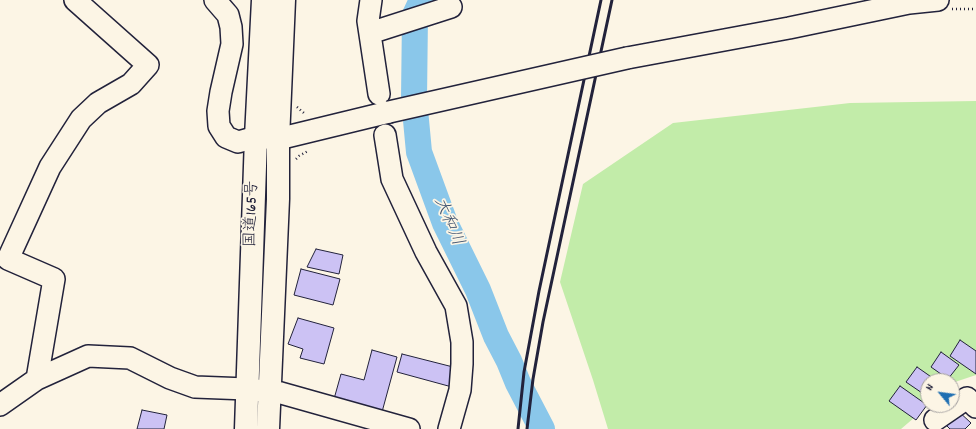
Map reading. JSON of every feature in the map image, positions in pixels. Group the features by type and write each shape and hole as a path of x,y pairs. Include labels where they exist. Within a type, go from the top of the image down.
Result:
{"highway":[{"name":"国道165号","path":"246,429 256,137 263,0"},
{"name":"国道165号","path":"268,429 278,199 278,139 284,0"}],"street":[{"path":"37,379 54,279 8,259 50,167 81,119 98,103 131,84 148,65 75,0"},
{"path":"215,0 228,15 232,27 232,44 218,110 219,126 226,137 238,142 256,137 278,139 384,103 789,28 909,3 938,0"},
{"path":"371,0 368,21 377,31 384,103"},
{"path":"377,31 451,7"},
{"path":"384,135 392,179 426,252 456,306 462,342 462,364 460,390 449,429"},
{"path":"0,405 37,379 88,356 130,358 170,378 195,387 281,393 409,429"},
{"path":"935,420 967,398 976,407"}],"path":[{"path":"296,106 308,118"},
{"path":"294,160 309,150"}],"green space":[{"path":"976,101 976,375 960,380 960,373 920,373 920,413 901,429 608,429 560,282 583,184 673,123 850,103"}],"building":[{"path":"316,249 343,255 339,274 307,267"},
{"path":"301,269 340,279 333,305 294,295"},
{"path":"298,318 334,328 324,364 300,358 303,349 288,344"},
{"path":"960,340 976,351 976,374 950,356"},
{"path":"372,350 397,357 382,412 334,399 341,374 364,380"},
{"path":"941,352 959,365 953,373 940,373 931,367"},
{"path":"402,354 457,368 452,387 397,372"},
{"path":"917,367 926,373 920,373 920,392 906,382"},
{"path":"900,386 920,400 921,413 916,420 889,401"},
{"path":"142,410 167,415 164,429 137,429"},
{"path":"952,413 960,413 971,423 965,429 950,429 943,422"}],"waterway":[{"name":"大和川","path":"422,0 415,15 414,99 419,152 445,223 478,290 496,336 518,383 542,429"}],"railway":[{"path":"518,429 524,372 539,291 601,0"},
{"path":"527,429 533,379 543,322 612,0"}]}
